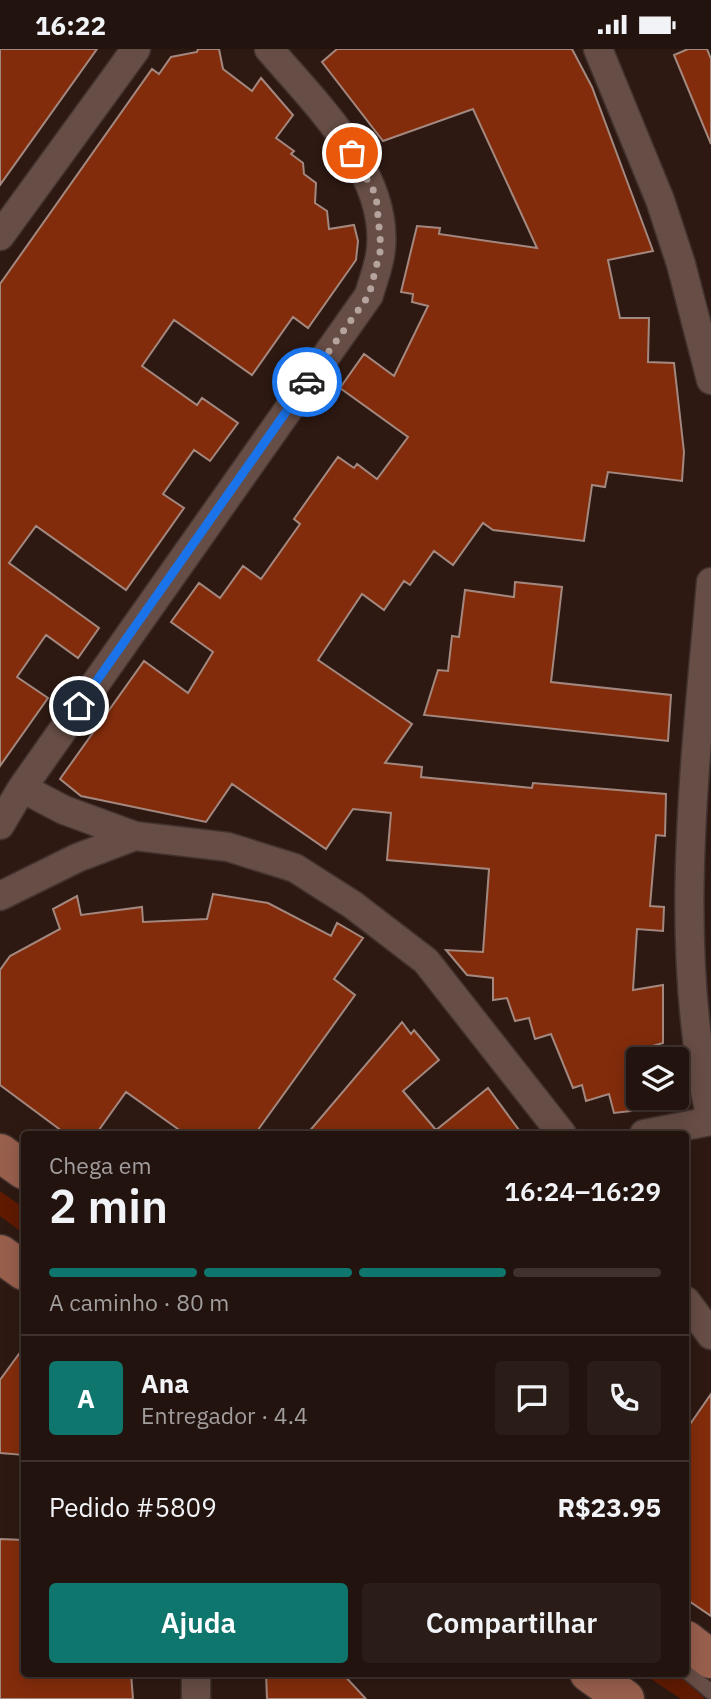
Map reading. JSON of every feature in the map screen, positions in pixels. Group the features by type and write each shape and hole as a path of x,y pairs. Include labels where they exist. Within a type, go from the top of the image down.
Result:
{"main road":[{"path":"0,1153 21,1168"},
{"path":"0,1254 21,1269"},
{"path":"689,1642 711,1659"},
{"path":"595,1677 625,1699"}],"street":[{"path":"0,236 136,49"},
{"path":"0,825 22,788 369,295 381,248 376,195 340,132 269,49"},
{"path":"598,49 660,200 681,264 711,380"},
{"path":"658,1131 711,1120 701,1075 692,999 690,926 702,830 697,746 711,582"},
{"path":"22,788 64,810 135,836 228,847 295,868 353,905 426,961 560,1131"},
{"path":"0,896 77,858 135,836"},
{"path":"689,1305 711,1335"},
{"path":"196,1677 197,1699"}],"lane":[{"path":"689,1674 711,1692"}],"shaded area":[{"path":"0,1191 21,1206 21,1232 0,1216"},
{"path":"648,1677 682,1677 705,1699 681,1699"}],"building":[{"path":"0,49 97,49 0,185"},
{"path":"198,49 219,49 223,69 252,91 261,78 293,115 276,138 294,151 291,154 303,163 304,174 316,183 315,203 327,211 329,229 354,225 358,241 356,260 308,328 293,317 252,375 174,320 142,366 197,405 202,398 238,423 210,461 194,450 163,494 184,508 126,590 36,526 9,563 99,628 78,658 46,635 17,677 48,698 0,766 0,284 152,69 159,74 171,57 197,52"},
{"path":"337,49 572,49 592,87 653,251 608,260 620,318 649,318 648,362 674,363 684,452 682,481 608,472 605,487 592,485 584,541 493,530 483,523 453,565 434,551 410,585 404,581 384,610 362,594 318,660 412,724 385,763 422,767 421,777 532,788 533,783 666,794 665,836 656,835 650,906 664,907 663,931 637,929 633,990 663,985 663,1043 649,1047 626,1047 626,1110 639,1110 614,1113 609,1094 586,1101 582,1085 573,1088 551,1034 535,1039 529,1018 515,1021 507,998 493,1000 493,978 467,975 446,950 483,952 489,869 387,860 391,813 353,809 326,849 232,784 206,822 81,796 60,779 144,661 188,693 213,652 171,622 199,583 220,598 243,566 261,579 300,524 294,519 338,457 354,468 357,464 377,479 408,437 340,388 364,354 394,376 428,306 412,302 413,294 401,292 417,226 440,228 439,234 537,248 473,109 383,141 322,62"},
{"path":"688,49 707,49 711,59 711,144 674,55"},
{"path":"515,582 562,587 551,682 671,695 668,741 424,715 438,670 448,671 452,636 459,637 465,590 514,597"},
{"path":"213,894 268,903 331,936 337,923 363,938 334,979 355,995 257,1131 181,1131 126,1092 98,1131 62,1131 0,1085 0,970 10,956 60,929 53,909 77,896 81,915 142,907 143,922 207,919"},
{"path":"402,1022 411,1034 414,1030 439,1060 403,1091 436,1130 488,1088 520,1131 310,1131"},
{"path":"21,1351 21,1455 0,1453 0,1380"},
{"path":"711,1394 711,1616 689,1601 689,1426"},
{"path":"0,1539 21,1540 21,1677 131,1677 133,1699 0,1699"},
{"path":"266,1677 346,1677 366,1699 267,1699"}],"way so far":[{"path":"307,382 369,295 381,248 376,195 352,153"}],"route":[{"path":"79,706 307,382"}]}
